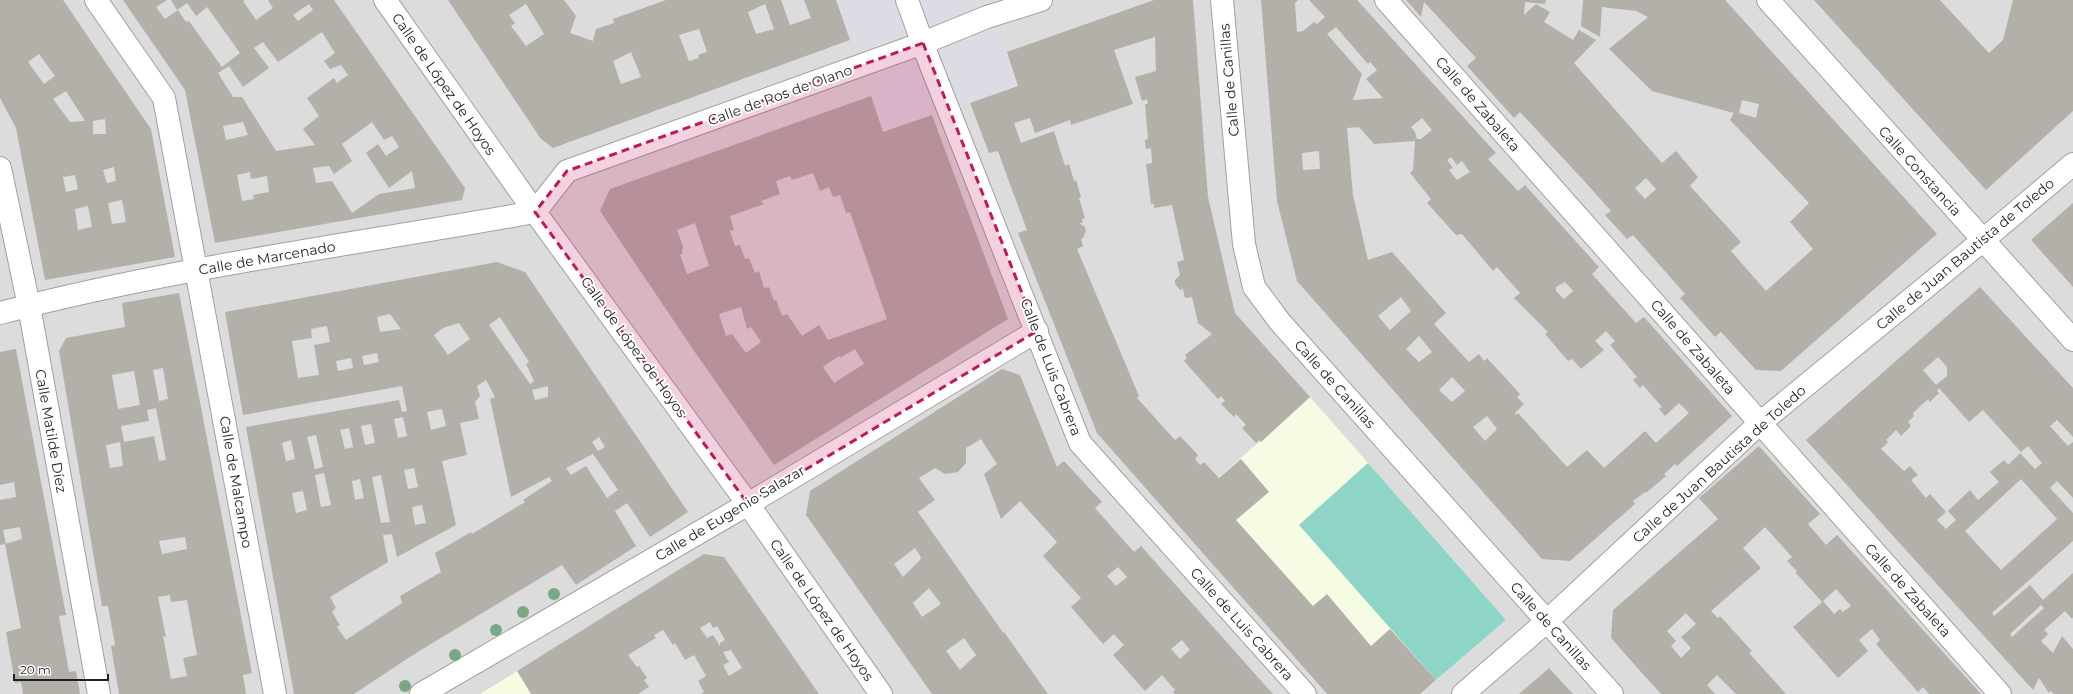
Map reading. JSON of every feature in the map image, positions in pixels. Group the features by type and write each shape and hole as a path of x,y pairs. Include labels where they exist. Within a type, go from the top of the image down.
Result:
{"street":[{"name":"Calle de Malcampo","path":"96,0 164,98 275,694"},
{"name":"Calle de López de Hoyos","path":"385,0 535,212 748,504 881,694"},
{"name":"Calle de Luis Cabrera","path":"907,0 1080,443 1305,694"},
{"name":"Calle de Ros de Olano","path":"535,212 568,171 923,44 987,17 1041,0"},
{"name":"Calle de Canillas","path":"1222,0 1244,244 1254,287 1280,322 1546,622 1612,694"},
{"name":"Calle de Zabaleta","path":"1386,0 2000,694"},
{"name":"Calle Constancia","path":"1768,0 1982,241 2073,340"},
{"name":"Calle de Juan Bautista de Toledo","path":"1463,694 1546,622 1760,423 1982,241 2073,164"},
{"name":"Calle Matilde Díez","path":"0,168 29,306 99,694"},
{"name":"Calle de Marcenado","path":"0,313 197,270 535,212"},
{"name":"Calle de Eugenio Salazar","path":"421,694 748,504 1037,331"}],"highlighted area":[{"path":"923,43 1037,331 748,504 535,212 567,171"}],"shaded area":[{"path":"0,0 2073,0 2073,694 0,694"},
{"path":"836,0 987,0 1018,86 883,132"},
{"path":"1310,397 1506,620 1420,694 1327,694 1173,518"},
{"path":"1368,463 1506,620 1436,680 1299,525"},
{"path":"543,655 567,694 480,694"}],"building":[{"path":"0,0 63,0 151,129 175,257 45,280 16,128 0,98","holes":["39,54 55,76 44,84 28,62","66,91 85,121 70,122 53,99","105,119 106,134 93,134 93,121","114,167 116,181 107,183 103,170","75,175 78,189 66,192 63,177","122,200 126,222 112,224 108,203","88,206 92,227 78,230 75,209"]},
{"path":"123,0 167,0 156,7 165,19 178,10 186,22 189,21 222,67 240,53 207,7 196,16 187,3 177,10 171,0 245,0 243,1 256,20 273,8 268,0 334,0 465,188 462,200 215,243 185,90","holes":["309,4 313,10 298,21 293,15","322,32 335,53 324,61 330,69 341,65 348,75 337,83 334,78 307,98 319,116 303,129 315,145 276,151 242,97 233,97 218,73 229,66 243,87 269,68 254,48 263,42 278,62","243,122 248,135 226,140 223,126","372,122 384,140 392,136 399,147 386,156 378,144 366,153 389,188 412,171 415,188 379,194 352,213 332,181 316,183 313,168 329,166 334,174 352,161 342,144","250,172 251,179 267,176 269,192 253,195 254,199 242,201 237,175"]},
{"path":"448,0 564,0 576,16 570,33 593,41 596,29 614,23 613,19 666,0 781,0 790,25 811,18 804,0 836,0 850,40 553,148 541,139","holes":["526,4 544,34 526,46 511,26 515,23 509,15","765,4 774,29 756,34 748,12","699,29 707,52 698,55 699,58 689,61 679,35","631,52 641,77 621,84 613,61"]},
{"path":"1154,0 1193,0 1208,197 1235,313 1310,397 1261,442 1259,440 1256,443 1242,428 1246,425 1236,414 1234,417 1221,404 1225,401 1221,396 1218,399 1184,361 1187,358 1185,355 1212,334 1198,323 1192,297 1185,298 1183,289 1180,290 1175,284 1175,280 1180,275 1177,262 1184,260 1172,205 1154,208 1154,204 1151,204 1146,164 1152,163 1151,148 1146,149 1145,140 1148,139 1145,104 1148,104 1147,99 1142,101 1135,77 1156,71 1155,37 1114,50 1133,104 1071,125 1070,120 1035,133 1030,118 1014,123 1021,143 1054,131 1065,166 1069,164 1081,197 1079,198 1085,218 1082,219 1083,223 1079,223 1085,227 1086,231 1081,239 1083,246 1077,249 1139,396 1137,398 1175,440 1180,436 1198,455 1195,459 1200,465 1204,462 1219,478 1241,459 1269,492 1236,520 1313,606 1327,594 1371,646 1390,629 1436,680 1420,694 1327,694 1097,433 1018,233 1027,230 998,151 989,153 970,103 1018,86 1007,52"},
{"path":"1261,0 1298,0 1295,3 1297,32 1303,31 1314,22 1317,24 1325,17 1309,0 1357,0 1496,153 1488,159 1518,191 1525,185 1599,267 1592,274 1636,323 1644,317 1732,416 1677,466 1675,464 1664,474 1666,476 1646,493 1645,492 1633,501 1635,504 1570,561 1542,559 1297,281 1277,201","holes":["1336,27 1368,64 1370,62 1377,70 1366,79 1383,98 1353,100 1362,74 1327,34","1422,118 1432,130 1421,139 1417,139 1415,132 1411,127","1359,127 1374,144 1415,141 1413,170 1410,173 1431,199 1427,203 1456,235 1462,234 1493,271 1497,267 1520,293 1514,298 1548,332 1545,334 1568,361 1572,359 1581,369 1604,350 1595,341 1606,331 1615,341 1610,345 1637,377 1633,380 1640,388 1643,385 1662,407 1659,409 1665,416 1679,403 1689,413 1656,443 1645,431 1604,468 1587,450 1567,467 1518,413 1516,415 1515,413 1524,404 1517,397 1520,394 1487,358 1484,361 1479,354 1469,362 1434,324 1446,313 1392,252 1368,260 1353,195 1347,128","1319,151 1320,169 1303,170 1302,153","1451,157 1457,165 1462,161 1470,172 1457,180 1449,170 1453,168 1447,160","1565,282 1573,291 1564,299 1556,291 1556,287","1401,297 1411,311 1390,330 1378,316","1419,336 1432,352 1419,362 1406,349","1452,377 1465,391 1452,402 1439,390","1487,416 1497,429 1485,441 1473,427"]},
{"path":"1406,0 1546,0 1545,4 1525,2 1524,15 1536,4 1550,12 1544,22 1573,40 1579,30 1596,40 1574,63 1662,163 1676,151 1698,177 1690,186 1741,242 1731,251 1766,291 1813,249 1790,222 1809,203 1730,120 1734,113 1652,91 1609,49 1648,17 1636,11 1602,7 1600,37 1581,26 1583,0 1725,0 1937,234 1781,371 1756,370 1721,332 1715,337 1680,298 1685,294 1633,235 1627,239 1605,215 1611,211 1586,183 1520,112 1514,118 1467,66 1476,58 1424,2 1421,17","holes":["1742,100 1759,104 1756,118 1739,113","1646,178 1656,189 1645,199 1635,188"]},
{"path":"1814,0 1940,0 1989,53 2003,40 2013,0 2073,0 2073,111 1986,190"},
{"path":"871,96 883,132 932,115 1008,319 774,465 692,348 600,211 610,189","holes":["813,173 820,191 829,187 833,197 840,195 846,213 850,212 887,319 828,340 819,325 802,336 787,314 782,316 769,287 764,288 759,271 755,273 749,258 745,259 740,245 735,246 730,231 734,230 730,216 764,204 761,201 780,194 776,181 790,176 792,180","695,223 709,266 687,274 680,255 682,254 683,246 677,230","741,307 747,329 751,327 761,342 746,353 732,334 726,336 719,314","855,349 864,364 834,383 823,367 839,356 840,358"]},
{"path":"2073,203 2073,287 2031,240"},
{"path":"497,262 525,272 688,512 650,537 627,503 615,511 636,546 576,585 562,565 416,653 354,694 294,694 246,427 399,400 402,412 407,411 402,386 243,415 225,312","holes":["390,314 401,329 380,332 377,317","500,317 529,362 526,364 534,381 530,384 489,325","459,323 470,339 448,355 434,335 443,328","327,326 330,342 314,345 319,375 298,378 292,341 312,338 311,329","377,353 379,362 364,365 362,356","351,358 353,368 338,371 336,361","486,380 495,397 490,399 511,497 549,477 552,481 523,500 525,502 472,534 471,532 435,553 441,572 400,596 402,603 346,640 337,627 340,625 332,612 336,608 330,597 388,562 383,535 392,534 397,557 456,525 442,461 467,455 460,423 479,419 475,402 480,396 477,386","548,386 548,397 535,400 532,390","442,409 446,426 431,430 427,412","403,417 407,436 398,438 394,419","371,424 375,443 365,445 361,426","349,428 353,447 345,449 340,430","316,435 323,467 315,469 307,437","599,437 605,447 598,451 592,442","291,440 295,459 286,461 282,443","593,454 618,490 607,498 586,466 571,475 566,468","414,468 418,487 408,489 404,470","324,473 331,505 321,507 315,475","381,475 390,522 381,523 372,477","360,479 364,498 355,500 352,481","303,491 307,510 296,513 292,493","422,505 426,523 415,525 412,507"]},
{"path":"1980,287 2073,388 2073,437 2057,420 2050,426 2068,446 2073,442 2073,498 2057,481 2050,488 2073,513 2073,541 1992,613 1994,616 2030,585 2043,600 2073,573 2073,617 2072,619 2065,611 2044,630 2048,634 2041,641 2053,653 2062,636 2073,649 2073,694 2054,694 2051,691 2049,693 2039,678 2033,690 1806,440","holes":["1938,357 1947,367 1947,376 1936,385 1923,370","1939,388 1969,422 1983,410 2021,452 2028,446 2042,463 2035,469 2020,453 2008,465 2004,460 1990,472 1999,482 1978,500 1970,490 1948,511 1956,520 1946,529 1937,520 1946,512 1930,494 1926,498 1911,480 1918,475 1910,466 1904,471 1881,449 1888,442 1886,440 1896,430 1901,436 1911,426 1908,422 1914,416 1913,413 1928,399 1930,402 1939,393 1937,391","2021,479 2057,519 2001,570 1965,531","2041,605 2044,608 2012,637 2010,634"]},
{"path":"179,293 252,673 243,675 246,694 119,694 111,646 115,645 108,606 102,606 59,351 66,338 125,327 122,303","holes":["163,368 168,399 159,401 153,370","134,371 140,405 118,409 112,375","156,408 166,460 159,461 154,436 124,442 121,426 149,421 147,410","120,442 123,466 110,468 106,445","185,537 187,549 162,554 159,541","170,595 171,602 187,600 197,655 183,658 187,676 171,679 163,636 166,637 158,597"]},
{"path":"16,349 66,615 59,616 69,672 76,671 80,694 23,694 21,682 15,683 6,632 21,628 5,544 0,545 0,500 16,497 14,482 0,485 0,352","holes":["20,527 22,539 6,544 3,530"]},
{"path":"1002,369 1020,375 1057,467 1064,461 1102,502 1095,508 1134,552 1141,546 1273,694 1175,694 1173,692 1175,690 1162,675 1145,691 1113,655 1124,645 1114,634 1103,644 1071,607 1081,598 1043,556 1057,542 1020,501 1001,519 984,474 997,464 981,439 966,448 966,463 958,472 945,474 935,468 919,478 935,500 918,512 1002,633 1004,632 1048,694 932,694 806,515 810,491","holes":["915,548 921,557 920,560 903,577 894,564","1118,567 1127,577 1116,586 1107,576","929,588 941,604 922,617 913,603","964,638 976,655 960,670 946,651","1182,640 1190,650 1180,659 1171,649"]},
{"path":"1759,446 1820,514 1808,524 1826,545 1837,535 1981,694 1929,694 1923,687 1918,692 1876,644 1880,640 1872,629 1859,640 1868,651 1838,678 1793,627 1822,602 1787,561 1792,557 1765,527 1743,548 1761,568 1711,611 1718,618 1720,616 1752,651 1749,653 1786,694 1736,694 1717,675 1707,685 1715,694 1661,694 1611,638 1613,610 1718,519 1699,498","holes":["1836,589 1851,606 1843,612 1840,609 1834,614 1823,601","1686,613 1696,624 1681,637 1691,648 1681,658 1671,646 1676,641 1667,631"]},
{"path":"704,554 724,557 819,694 701,694 704,692 698,681 706,676 694,655 685,660 675,643 673,645 663,630 654,635 656,638 628,655 637,667 639,666 647,678 644,680 649,687 638,694 531,694 517,671","holes":["710,622 713,628 717,626 725,640 720,643 720,646 713,635 707,638 700,628","731,650 742,668 729,676 723,665 729,662 723,652"]},
{"path":"1549,668 1573,694 1519,694"}]}
